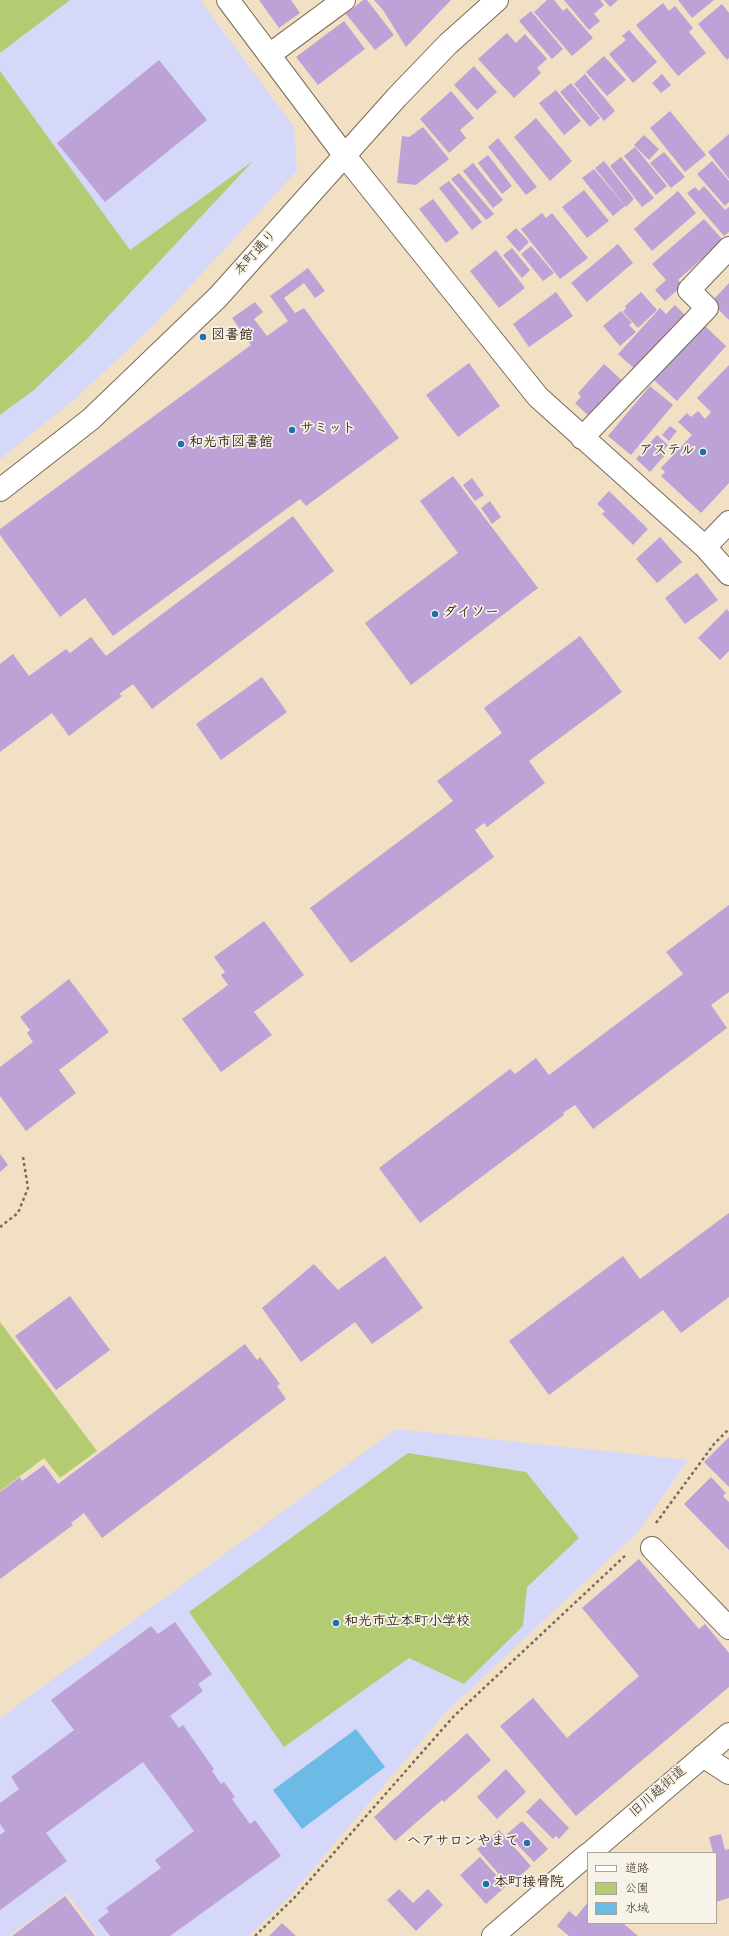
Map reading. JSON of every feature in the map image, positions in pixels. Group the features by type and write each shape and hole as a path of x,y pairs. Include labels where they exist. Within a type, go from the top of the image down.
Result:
{"street":[{"path":"228,0 345,156 538,397 705,547 729,574"},
{"path":"269,55 344,0"},
{"name":"本町通り","path":"0,490 91,419 148,366 218,297 397,96 448,44 497,0"},
{"path":"582,438 707,308 689,290 729,248"},
{"path":"705,547 729,522"},
{"path":"642,1549 729,1628"},
{"name":"旧川越街道","path":"591,1852 729,1734"},
{"path":"703,1756 729,1773"},
{"name":"旧川越街道","path":"493,1936 587,1856"}],"path":[{"path":"0,1227 18,1213 28,1188 23,1157"},
{"path":"652,1527 714,1444 729,1429"},
{"path":"255,1936 296,1896 454,1716 642,1549"}],"shaded area":[{"path":"0,0 200,0 294,127 297,171 155,324 75,399 0,459"},
{"name":"和光市立本町小学校","path":"396,1429 688,1460 636,1534 446,1712 291,1895 249,1936 98,1936 67,1893 9,1936 0,1936 0,1718"}],"green space":[{"path":"0,0 70,0 0,53"},
{"path":"0,71 130,250 253,161 87,339 35,389 0,415"},
{"path":"0,1322 97,1451 60,1478 44,1458 0,1491"},
{"path":"408,1453 526,1472 579,1538 527,1587 523,1626 464,1684 409,1658 284,1747 189,1612"}],"water":[{"path":"356,1729 385,1767 302,1829 273,1790"}],"building":[{"path":"259,0 291,0 300,13 279,28"},
{"path":"363,0 367,0 394,35 375,50 346,14"},
{"path":"374,0 451,0 406,47 383,10"},
{"path":"547,0 554,0 563,11 567,8 593,38 572,56 534,12"},
{"path":"564,0 600,0 604,5 594,14 600,21 589,30"},
{"path":"604,0 618,0 610,7"},
{"path":"678,0 714,0 692,18"},
{"path":"663,3 669,11 675,6 693,28 689,32 706,53 678,76 636,25"},
{"path":"722,4 729,13 729,58 727,60 698,24"},
{"path":"531,11 563,49 552,59 519,21"},
{"path":"344,21 365,49 318,85 296,57"},
{"path":"629,30 657,62 633,83 609,54 626,40 622,36"},
{"path":"507,33 516,43 525,34 547,59 537,68 541,73 514,98 478,59"},
{"path":"604,56 626,80 607,96 586,72"},
{"path":"159,60 207,120 105,202 57,143"},
{"path":"474,66 497,92 477,110 454,85"},
{"path":"585,74 615,111 604,121 574,84"},
{"path":"662,74 671,85 661,93 652,83"},
{"path":"571,83 600,118 590,127 560,92"},
{"path":"556,90 581,121 564,135 539,103"},
{"path":"451,91 474,118 460,130 466,138 449,153 420,119"},
{"path":"670,111 706,155 685,172 650,128"},
{"path":"536,118 572,161 550,181 514,137"},
{"path":"423,127 449,159 416,185 397,183 402,136 409,137"},
{"path":"729,134 729,179 708,152"},
{"path":"644,135 659,149 649,160 634,145"},
{"path":"498,138 537,187 526,195 488,147"},
{"path":"635,147 667,186 656,195 624,156"},
{"path":"664,152 685,177 671,188 650,163"},
{"path":"488,155 512,186 502,194 478,163"},
{"path":"621,157 654,198 642,207 610,166"},
{"path":"604,161 634,199 626,207 595,168"},
{"path":"712,161 729,181 729,202 725,206 697,174"},
{"path":"473,163 503,200 493,208 463,171"},
{"path":"594,169 625,206 613,216 582,178"},
{"path":"459,173 494,214 486,220 451,179"},
{"path":"449,181 482,222 472,230 439,188"},
{"path":"704,186 725,210 729,207 729,232 724,236 687,193 695,187 699,191"},
{"path":"584,190 609,221 587,238 562,207"},
{"path":"678,191 696,213 652,251 634,229"},
{"path":"433,199 459,233 446,243 419,209"},
{"path":"542,213 546,218 552,213 588,258 560,279 521,229"},
{"path":"704,219 723,240 678,280 683,285 665,301 655,290 666,280 652,264"},
{"path":"516,228 529,242 519,252 506,237"},
{"path":"618,244 633,263 587,302 571,283"},
{"path":"531,246 554,273 543,281 521,254"},
{"path":"512,248 530,270 522,278 503,255"},
{"path":"496,250 525,288 499,308 470,271"},
{"path":"308,268 325,291 315,298 304,283 284,298 295,313 304,308 399,438 306,506 300,499 113,636 85,598 60,617 0,535 0,529 251,345 232,318 255,302 263,312 254,319 267,336 288,321 270,296"},
{"path":"729,283 729,320 711,302"},
{"path":"556,292 573,316 529,347 513,324"},
{"path":"641,292 657,310 638,328 623,312 626,308 625,306"},
{"path":"675,305 687,317 637,371 618,354 660,308 666,314"},
{"path":"621,311 632,323 629,325 636,332 620,346 603,326"},
{"path":"704,325 726,346 677,401 654,380"},
{"path":"469,363 500,406 458,437 426,395"},
{"path":"604,364 626,384 593,420 575,403 581,397 578,393"},
{"name":"アステル","path":"729,365 729,483 701,513 661,476 665,472 661,468 692,435 678,422 687,413 691,417 698,411 705,419 711,412 697,398"},
{"path":"650,386 673,405 631,455 608,436"},
{"path":"670,426 677,431 669,441 662,435"},
{"path":"657,435 668,445 662,452 665,455 650,472 636,459"},
{"path":"453,476 538,588 411,685 365,623 458,553 420,501"},
{"path":"472,478 484,495 475,501 463,485"},
{"path":"609,491 648,529 633,545 602,514 605,511 597,504"},
{"path":"490,501 501,517 492,524 481,508"},
{"path":"293,516 334,571 152,709 133,684 119,694 122,696 69,736 52,713 0,752 0,664 13,654 29,676 66,649 70,653 91,637 106,656"},
{"path":"660,537 682,562 657,583 636,559"},
{"path":"697,573 718,600 685,624 665,598"},
{"path":"727,609 729,612 729,651 720,660 698,638"},
{"path":"580,636 622,692 529,761 545,783 487,827 484,823 475,830 494,857 351,963 310,908 453,801 437,781 502,733 484,708"},
{"path":"262,677 287,712 221,760 196,724"},
{"path":"729,905 729,992 711,1005 727,1028 593,1129 575,1105 563,1113 564,1115 420,1223 379,1168 510,1069 515,1074 536,1058 549,1075 683,974 666,952"},
{"path":"264,921 304,975 254,1012 272,1035 221,1072 182,1019 228,985 221,975 225,972 214,957"},
{"path":"69,979 109,1032 59,1070 76,1093 26,1131 0,1096 0,1067 33,1042 27,1033 30,1030 20,1017"},
{"path":"0,1154 8,1165 0,1172"},
{"path":"729,1213 729,1297 681,1333 663,1310 549,1395 509,1341 623,1256 640,1279"},
{"path":"385,1256 423,1308 372,1344 355,1322 301,1362 262,1308 314,1264 338,1290"},
{"path":"70,1296 110,1350 56,1390 15,1336"},
{"path":"245,1344 257,1360 260,1357 280,1384 277,1386 286,1399 102,1538 84,1513 71,1523 73,1525 0,1579 0,1492 20,1477 22,1481 44,1465 58,1484"},
{"path":"729,1437 729,1487 704,1462"},
{"path":"711,1477 726,1493 723,1496 729,1502 729,1550 684,1504"},
{"path":"639,1559 699,1629 705,1624 729,1653 729,1687 576,1816 500,1726 533,1698 567,1738 639,1676 582,1608"},
{"path":"175,1622 212,1674 198,1684 203,1691 170,1716 179,1728 183,1725 214,1769 212,1771 221,1784 224,1782 235,1797 232,1799 250,1824 255,1820 281,1856 170,1936 110,1936 98,1920 109,1912 106,1908 161,1868 155,1860 194,1831 143,1762 46,1833 67,1861 0,1910 0,1835 5,1831 0,1824 0,1803 19,1789 11,1777 74,1730 51,1700 151,1626 158,1634"},
{"path":"467,1733 491,1760 444,1802 442,1800 395,1841 374,1817"},
{"path":"506,1769 526,1792 497,1819 477,1797"},
{"path":"540,1798 569,1828 559,1839 556,1836 553,1839 526,1812"},
{"path":"522,1821 548,1849 534,1862 507,1834"},
{"path":"499,1830 531,1866 509,1886 477,1849"},
{"path":"721,1834 725,1850 729,1849 729,1898 717,1902 717,1852 713,1852 709,1837"},
{"path":"480,1857 506,1886 486,1904 460,1875"},
{"path":"399,1889 413,1903 428,1889 443,1905 416,1931 387,1900"},
{"path":"65,1896 95,1936 12,1936"},
{"path":"587,1903 587,1924 624,1924 638,1936 569,1936 557,1926 569,1911 576,1917"},
{"path":"282,1923 296,1936 269,1936"}],"place":[{"name":"図書館","path":"203,337"},
{"name":"サミット","path":"292,430"},
{"name":"和光市図書館","path":"181,444"},
{"name":"アステル","path":"703,452"},
{"name":"ダイソー","path":"435,614"},
{"name":"和光市立本町小学校","path":"336,1623"},
{"name":"ヘアサロンやまて","path":"527,1843"},
{"name":"本町接骨院","path":"486,1884"}]}
